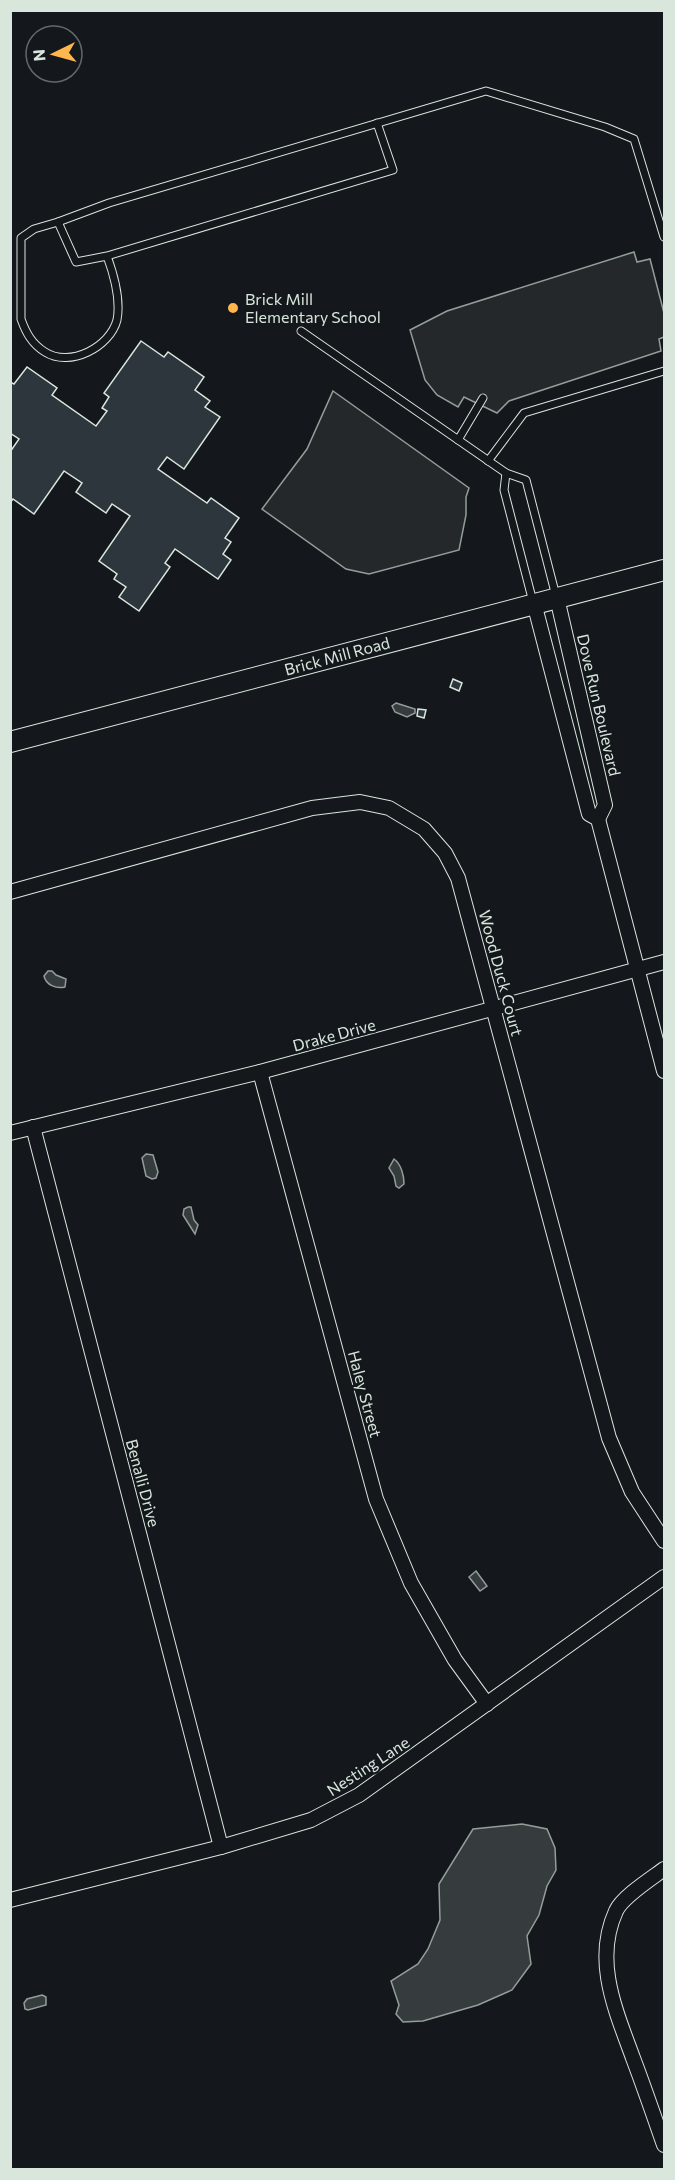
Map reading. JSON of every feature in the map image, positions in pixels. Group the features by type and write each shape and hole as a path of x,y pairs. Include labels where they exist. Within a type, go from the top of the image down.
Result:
{"street":[{"name":"Brick Mill Road","path":"10,742 664,570"},
{"name":"Dove Run Boulevard","path":"557,598 605,806 598,819 664,1071"},
{"name":"Dove Run Boulevard","path":"534,603 589,814 598,819"},
{"name":"Wood Duck Court","path":"10,892 312,808 360,802 388,808 424,829 445,853 458,878 609,1438 632,1492 664,1541"},
{"name":"Drake Drive","path":"10,1133 260,1072 664,963"},
{"name":"Haley Street","path":"260,1072 376,1499 411,1583 454,1660 487,1704"},
{"name":"Benalli Drive","path":"33,1127 221,1847"},
{"name":"Nesting Lane","path":"10,1900 221,1847 311,1820 359,1795 664,1577"},
{"path":"664,1869 638,1888 616,1909 609,1936 606,1962 610,1994 664,2145"}],"lane":[{"path":"107,256 114,277 117,302 116,321 106,339 93,350 78,356 61,357 47,354 33,343 21,319 21,238 34,229 110,203 486,91 605,127 634,139 664,237"},
{"path":"58,222 76,262 107,256 393,170 378,123"},
{"path":"301,331 506,473 526,480 557,598"},
{"path":"488,461 524,412 664,371"},
{"path":"458,440 483,398"},
{"path":"506,473 504,490 534,603"}],"shaded area":[{"path":"634,252 637,262 650,259 664,313 664,337 659,339 661,351 509,401 497,413 464,397 458,407 437,395 425,380 410,330 447,311"},
{"path":"333,391 469,488 459,550 369,574 346,569 262,509 307,449"},
{"path":"396,703 415,709 415,713 407,717 395,712 392,706"},
{"path":"48,971 66,979 65,987 55,987 49,984 44,976"},
{"path":"146,1154 153,1155 158,1172 156,1178 146,1176 142,1158"},
{"path":"394,1159 403,1177 404,1184 399,1188 389,1168"},
{"path":"191,1207 194,1220 198,1225 195,1234 183,1215 184,1209"},
{"path":"476,1571 487,1586 480,1591 469,1577"},
{"path":"522,1824 547,1829 555,1848 556,1870 547,1886 539,1915 527,1936 531,1964 512,1990 478,2005 423,2021 403,2022 396,2014 399,2005 391,1981 418,1964 428,1949 440,1920 439,1884 473,1829"},
{"path":"42,1995 46,1997 46,2005 25,2009 24,2003 27,1999"}],"building":[{"path":"141,341 164,357 168,352 204,377 195,390 210,401 205,407 220,417 184,469 167,457 158,469 207,503 211,498 239,518 225,538 231,542 223,554 231,560 218,579 175,549 165,563 170,567 139,611 119,597 126,587 114,579 117,574 99,561 130,516 112,504 106,513 76,492 82,483 64,471 34,514 13,499 10,503 10,452 19,439 10,433 10,382 14,384 27,367 57,388 52,395 96,426 107,411 102,408 109,397 104,393"},
{"path":"453,679 462,683 459,691 450,687"},
{"path":"418,709 426,710 424,718 417,716"}],"place":[{"name":"Brick Mill Elementary School","path":"233,308"}]}
